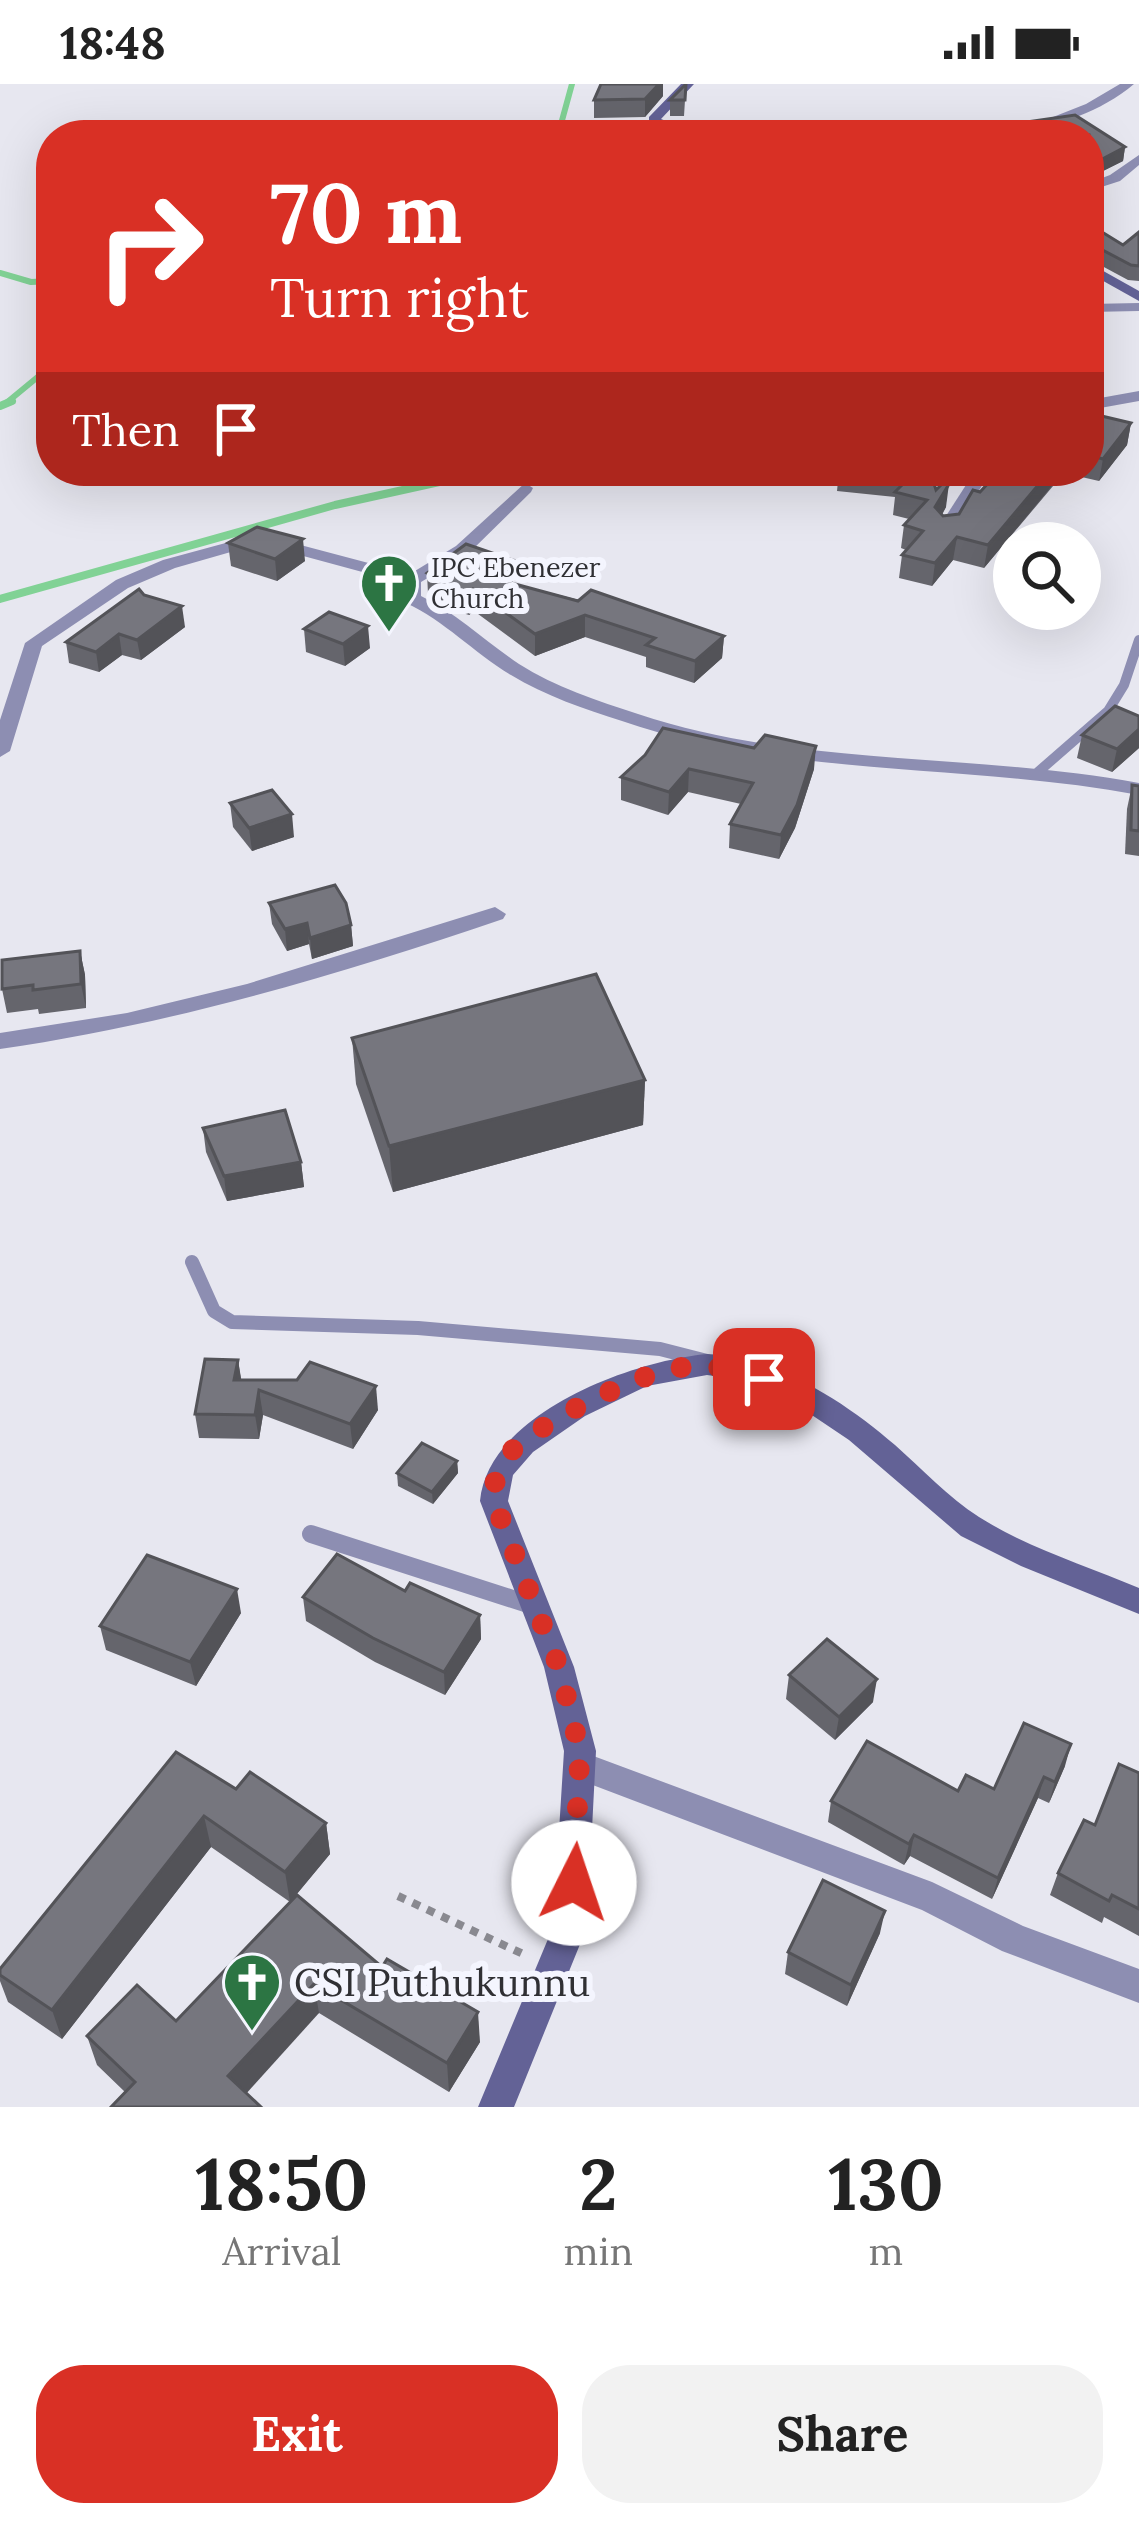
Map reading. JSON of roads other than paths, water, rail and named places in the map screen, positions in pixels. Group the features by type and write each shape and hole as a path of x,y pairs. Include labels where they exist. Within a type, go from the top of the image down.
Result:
{"main road":[{"path":"653,120 688,84"},
{"path":"1104,276 1139,297"},
{"path":"496,2107 570,1927 580,1766 559,1667 494,1501 494,1478 508,1454 563,1415 620,1387 672,1369 730,1366 797,1392 860,1433 971,1527 1139,1601"}],"street":[{"path":"1061,120 1094,108 1128,84"},
{"path":"1104,182 1139,159"},
{"path":"1104,308 1139,307"},
{"path":"1104,402 1139,396"},
{"path":"946,530 974,486"},
{"path":"0,751 34,643 122,584 222,546 260,539 412,580 462,550 525,488"},
{"path":"412,580 412,598 441,610 532,679 688,736 845,762 1038,772 1139,789"},
{"path":"0,1041 180,1010 495,914"},
{"path":"580,1766 932,1898 1014,1939 1139,1986"}],"lane":[{"path":"1038,772 1075,745 1106,710 1124,686 1139,640"},
{"path":"192,1262 214,1312 232,1322 418,1328 660,1349 730,1366"},
{"path":"311,1534 536,1606"}],"waterway":[{"path":"562,120 572,84"},
{"path":"0,273 36,282"},
{"path":"5,404 36,378"},
{"path":"5,404 12,401"},
{"path":"0,406 5,404"},
{"path":"0,599 335,505 421,486"}],"place":[{"name":"IPC Ebenezer Church","path":"389,634"},
{"name":"CSI Puthukunnu","path":"252,2033"}]}
